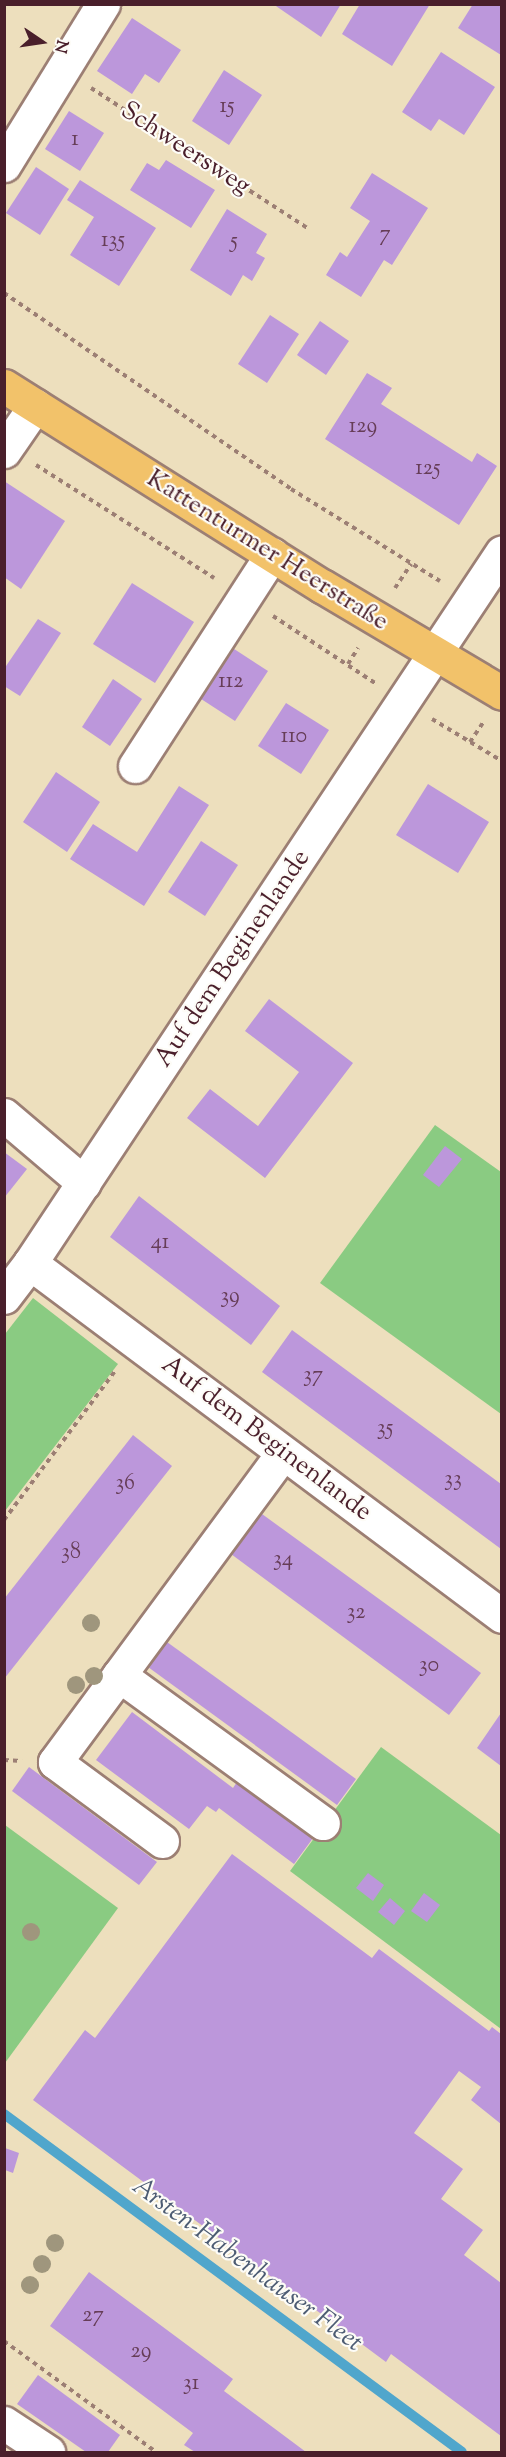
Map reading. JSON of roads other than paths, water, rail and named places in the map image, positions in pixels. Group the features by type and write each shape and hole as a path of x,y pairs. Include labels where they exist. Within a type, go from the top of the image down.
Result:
{"main road":[{"name":"Kattenturmer Heerstraße","path":"4,386 272,554 501,693"}],"street":[{"path":"4,165 103,4"},
{"path":"4,451 34,406"},
{"name":"Auf dem Beginenlande","path":"4,1297 84,1183 436,654 501,552"},
{"path":"135,766 272,554"},
{"path":"4,1115 84,1183"},
{"name":"Auf dem Beginenlande","path":"30,1263 501,1616"},
{"path":"162,1841 55,1762 283,1453"},
{"path":"119,1675 323,1823"},
{"path":"4,2423 48,2452"}],"waterway":[{"name":"Arsten-Habenhauser Fleet","path":"4,2114 462,2452"}]}
